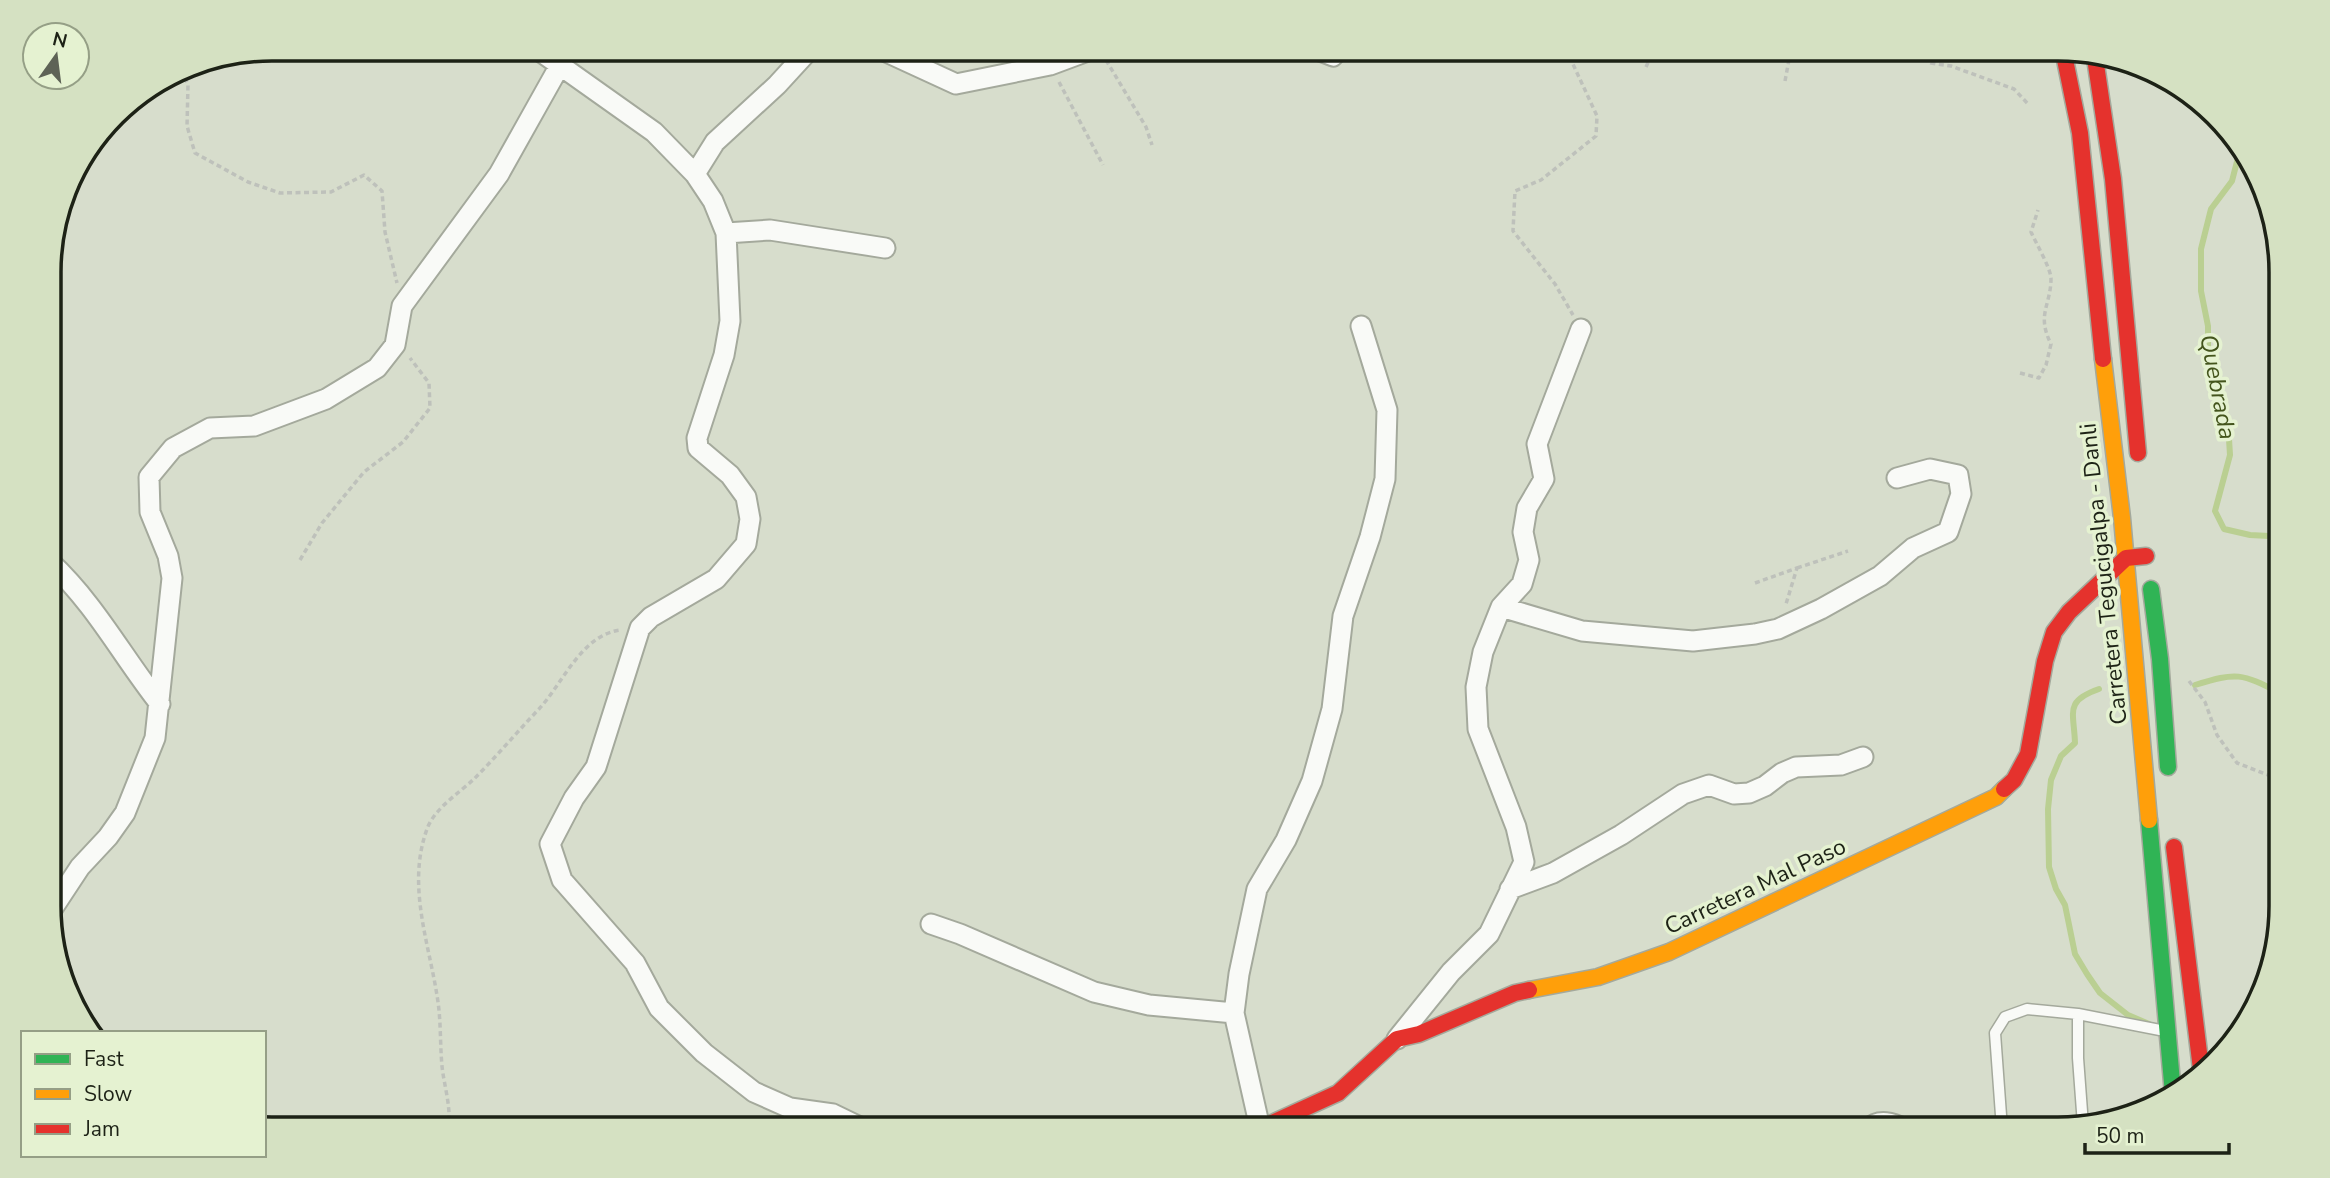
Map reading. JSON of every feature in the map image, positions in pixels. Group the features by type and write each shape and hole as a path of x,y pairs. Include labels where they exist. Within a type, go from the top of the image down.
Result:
{"main road":[{"name":"Carretera Tegucigalpa - Danli","path":"2065,62 2080,133 2126,558 2174,1082"},
{"name":"Carretera Tegucigalpa - Danli","path":"2099,65 2113,179 2140,475"},
{"name":"Carretera Tegucigalpa - Danli","path":"2126,558 2146,549 2160,659 2169,781"},
{"name":"Carretera Mal Paso","path":"1287,1116 1338,1093 1397,1039 1419,1034 1515,993 1598,976 1669,952 1996,797 2014,780 2028,754 2045,662 2054,632 2069,612 2126,558"},
{"path":"2173,835 2200,1061"}],"street":[{"path":"554,62 654,132 695,174 713,201 726,233 730,321 724,355 697,438 698,448 730,475 746,497 750,519 746,544 716,579 651,617 640,628 596,767 574,798 550,844 562,880 635,963 659,1008 705,1054 754,1092 790,1108 839,1117"},
{"path":"61,896 80,867 108,837 125,813 155,738 172,578 168,556 150,512 149,477 173,448 210,428 254,426 326,399 377,368 395,345 402,306 499,174 561,62"},
{"path":"695,174 715,142 798,62"},
{"path":"907,62 956,84 1065,62"},
{"path":"726,233 770,230 885,248"},
{"path":"1257,1116 1234,1013 1239,974 1257,889 1286,840 1312,781 1332,709 1343,616 1370,537 1385,479 1387,410 1361,326"},
{"path":"1397,1039 1451,972 1489,934 1524,862 1516,827 1478,729 1476,687 1483,652 1501,607 1522,584 1529,560 1523,532 1527,508 1544,479 1537,444 1581,329"},
{"path":"1501,607 1582,631 1693,641 1778,629 1845,596 1880,576 1913,548 1948,532 1961,494 1958,475 1930,469 1897,478"},
{"path":"62,575 102,620 160,704"},
{"path":"1510,888 1553,873 1621,835 1683,794 1709,785 1734,794 1749,793 1796,767 1841,765 1863,757"},
{"path":"931,924 1094,992 1149,1005 1234,1013"}],"lane":[{"path":"2001,1116 1995,1033 2005,1017 2027,1009 2078,1014 2168,1031"},
{"path":"2078,1014 2081,1115"}],"path":[{"path":"1572,61 1597,116 1596,136 1541,180 1515,191 1513,231 1555,285 1581,329"},
{"path":"1647,67 1649,61"},
{"path":"1785,81 1789,61"},
{"path":"1928,61 1951,66 2014,89 2029,105"},
{"path":"1104,62 1146,127 1152,145"},
{"path":"1050,65 1103,165"},
{"path":"186,80 187,126 195,153 248,182 280,193 331,192 365,175 382,191 385,232 402,306"},
{"path":"2020,373 2039,378 2052,344 2045,331 2044,313 2051,276 2031,232 2038,210"},
{"path":"300,560 322,523 364,472 403,442 430,408 429,383 414,361 395,345"},
{"path":"1755,583 1848,551"},
{"path":"1778,629 1797,568"},
{"path":"450,1117 442,1066 438,1004 418,895 419,870 427,827 441,809 550,697 585,647 615,631 640,628"},
{"path":"2188,680 2205,702 2217,735 2237,763 2269,775"}],"waterway":[{"name":"Quebrada","path":"2237,162 2232,181 2211,209 2201,249 2201,291 2208,326 2208,360 2228,423 2230,455 2215,511 2224,529 2269,536"},
{"name":"Quebrada","path":"2195,685 2221,678 2239,677 2269,688"},
{"name":"Quebrada","path":"2099,689 2088,693 2076,703 2073,715 2075,743 2061,756 2051,780 2048,809 2049,867 2065,905 2075,954 2087,974 2100,993 2128,1015 2149,1024"}],"traffic: fast":[{"path":"2151,589 2160,659 2168,767"},
{"path":"2149,820 2172,1083"}],"traffic: slow":[{"path":"2103,359 2122,518 2149,820"},
{"path":"1529,990 1598,977 1669,952 1996,797 2004,789"}],"traffic: jam":[{"path":"2065,62 2080,133 2103,359"},
{"path":"2096,65 2113,179 2138,453"},
{"path":"2004,789 2014,780 2028,754 2045,661 2054,632 2069,612 2126,558 2146,556"},
{"path":"2174,847 2200,1061"},
{"path":"1287,1116 1338,1093 1397,1039 1419,1034 1515,993 1529,990"}]}
